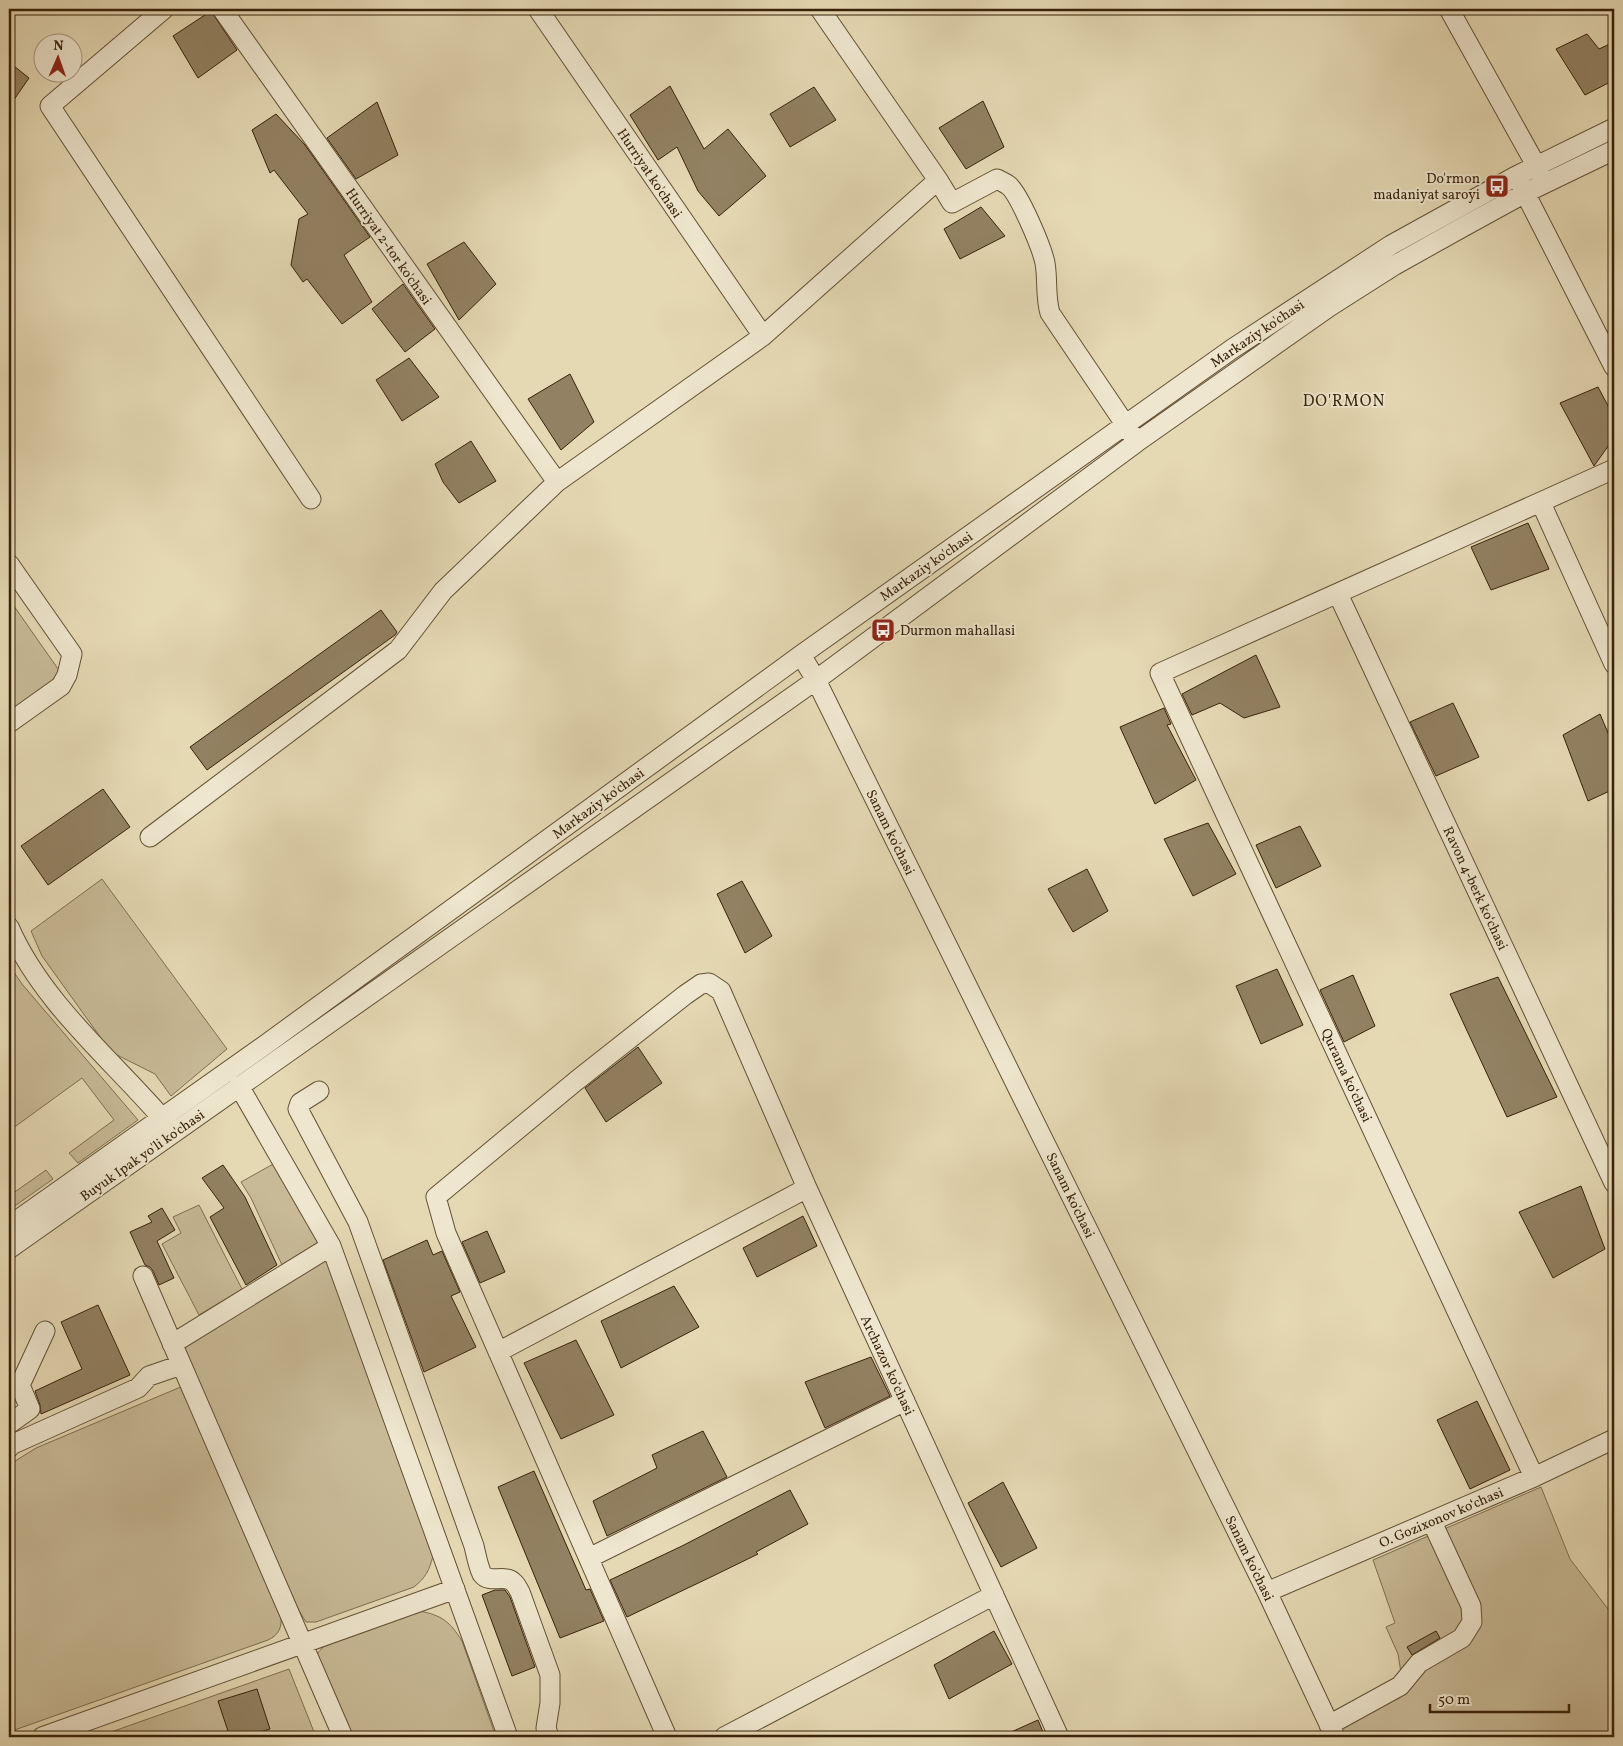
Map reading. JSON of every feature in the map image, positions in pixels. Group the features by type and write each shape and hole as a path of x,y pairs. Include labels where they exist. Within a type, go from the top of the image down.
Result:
{"street":[{"path":"164,9 142,15 50,106 311,499"},
{"name":"Hurriyat 2-tor ko'chasi","path":"222,9 557,482"},
{"name":"Hurriyat ko'chasi","path":"538,9 762,336"},
{"path":"820,9 952,203 997,180 1009,185 1016,195 1042,250 1045,265 1046,299 1050,313 1137,442"},
{"path":"1449,9 1546,183"},
{"name":"Markaziy ko'chasi","path":"264,1045 801,655 1240,344 1346,273 1443,215 1516,176 1614,128"},
{"name":"Markaziy ko'chasi","path":"276,1060 816,680 1137,442 1346,296 1395,265 1525,193 1614,150"},
{"path":"1516,176 1614,367"},
{"path":"150,837 398,650 444,591 557,482 762,336 938,180"},
{"path":"1338,594 1614,469"},
{"path":"1541,502 1614,664"},
{"path":"9,564 72,654 67,675 61,686 9,723"},
{"name":"Qurama koʻchasi","path":"1338,594 1160,673 1534,1477"},
{"name":"Ravon 4-berk koʻchasi","path":"1338,594 1614,1184"},
{"name":"Sanam ko'chasi","path":"801,655 816,680 1267,1592 1332,1731"},
{"path":"627,782 641,803"},
{"path":"9,927 22,953 54,1000 174,1132"},
{"name":"Archazor ko‘chasi","path":"498,1352 446,1233 436,1197 576,1081 685,995 701,984 709,983 721,991 807,1188 1059,1737"},
{"path":"264,1045 276,1060"},
{"name":"Buyuk Ipak yo'li ko'chasi","path":"9,1226 264,1045"},
{"name":"Buyuk Ipak yo'li ko'chasi","path":"9,1249 276,1060"},
{"path":"239,1086 331,1246 508,1737"},
{"path":"319,1091 300,1103 298,1109 358,1222 482,1573 486,1578 506,1579 513,1582 520,1592 550,1675 550,1703 546,1728 549,1737"},
{"path":"667,1737 498,1352 807,1188"},
{"path":"172,1344 331,1246"},
{"path":"142,1276 343,1737"},
{"path":"9,1424 30,1409 20,1385 45,1330"},
{"path":"9,1448 11,1445 138,1388 148,1376 181,1365"},
{"path":"589,1558 905,1401"},
{"name":"O. Gozixonov koʻchasi","path":"1267,1592 1432,1522 1614,1439"},
{"path":"1332,1731 1400,1686 1419,1663 1462,1638 1472,1622 1471,1606 1432,1522"},
{"path":"42,1737 455,1589"},
{"path":"724,1737 994,1595"}],"shaded area":[{"path":"9,599 63,676 9,714"},
{"path":"102,879 227,1049 171,1096 155,1074 111,1052 42,956 31,931"},
{"path":"9,965 22,984 138,1120 78,1163 69,1153 114,1120 82,1078 9,1131"},
{"path":"275,1163 321,1242 282,1265 251,1198 241,1182"},
{"path":"46,1170 53,1179 9,1210 9,1196"},
{"path":"199,1205 242,1289 199,1315 162,1244 181,1233 173,1217"},
{"path":"326,1256 433,1556 426,1573 414,1587 316,1622 306,1622 298,1609 182,1349"},
{"path":"183,1386 281,1616 279,1630 275,1636 268,1640 9,1732 9,1469 12,1463 36,1448"},
{"path":"1541,1487 1570,1559 1614,1617 1614,1737 1346,1737 1335,1714 1402,1679 1398,1654 1386,1627 1395,1623 1373,1560"},
{"path":"419,1611 445,1620 462,1641 496,1737 353,1737 317,1654 324,1646"},
{"path":"289,1669 316,1737 97,1737"}],"building":[{"path":"211,11 237,50 198,78 173,36"},
{"path":"1587,34 1599,49 1614,42 1614,80 1585,95 1556,49"},
{"path":"9,62 29,78 9,107"},
{"path":"670,86 704,149 728,129 766,176 719,216 698,191 677,147 658,160 630,115"},
{"path":"814,87 836,120 790,147 770,114"},
{"path":"983,101 1004,147 966,169 939,128"},
{"path":"377,102 398,155 356,179 327,138"},
{"path":"276,114 305,145 370,237 344,255 372,302 342,324 307,279 303,282 291,265 299,219 308,214 274,170 270,173 252,130"},
{"path":"981,207 1005,236 960,259 944,229"},
{"path":"464,242 496,284 459,320 427,264"},
{"path":"403,284 435,329 405,352 372,309"},
{"path":"409,358 439,397 402,421 376,380"},
{"path":"570,374 594,422 561,450 528,399"},
{"path":"1598,387 1614,417 1614,438 1594,466 1560,403"},
{"path":"471,441 496,481 459,503 443,482 435,464"},
{"path":"1528,523 1549,569 1491,590 1471,547"},
{"path":"381,610 397,632 395,635 207,770 190,747"},
{"path":"1256,655 1280,707 1244,718 1220,703 1192,715 1182,694"},
{"path":"1453,703 1479,757 1436,776 1410,722"},
{"path":"1164,708 1171,724 1167,725 1196,780 1155,804 1120,727"},
{"path":"1600,714 1614,747 1614,789 1588,801 1563,735"},
{"path":"103,789 130,827 48,885 21,846"},
{"path":"1208,823 1236,874 1193,896 1164,839"},
{"path":"1300,826 1321,866 1276,888 1256,845"},
{"path":"1087,869 1108,911 1073,932 1048,889"},
{"path":"742,881 772,936 745,953 717,894"},
{"path":"1277,969 1303,1025 1261,1044 1236,986"},
{"path":"1353,975 1375,1026 1344,1042 1320,990"},
{"path":"1498,977 1557,1097 1507,1117 1450,994"},
{"path":"638,1047 662,1083 606,1122 585,1088"},
{"path":"223,1165 245,1197 277,1265 246,1285 210,1217 224,1208 202,1178"},
{"path":"1581,1186 1605,1249 1553,1278 1519,1212"},
{"path":"162,1208 175,1230 157,1241 174,1278 159,1285 153,1271 145,1265 130,1232 152,1222 148,1216"},
{"path":"803,1216 817,1246 757,1277 743,1248"},
{"path":"487,1231 505,1272 480,1283 462,1242"},
{"path":"427,1240 433,1255 442,1251 460,1292 451,1296 476,1347 424,1372 383,1260"},
{"path":"674,1286 699,1327 621,1368 601,1321"},
{"path":"98,1305 130,1375 41,1414 35,1391 82,1369 61,1322"},
{"path":"576,1340 614,1415 561,1439 524,1363"},
{"path":"871,1357 890,1396 825,1428 805,1382"},
{"path":"1477,1401 1510,1470 1470,1489 1437,1420"},
{"path":"703,1431 727,1477 607,1536 593,1501 657,1468 652,1455"},
{"path":"534,1471 586,1590 590,1589 604,1621 560,1638 498,1487"},
{"path":"1003,1482 1037,1548 1001,1567 968,1503"},
{"path":"790,1490 808,1524 756,1552 758,1554 627,1617 610,1580 682,1546"},
{"path":"495,1590 505,1590 510,1597 535,1667 512,1676 482,1595"},
{"path":"994,1631 1012,1664 949,1699 934,1665"},
{"path":"1436,1631 1440,1638 1412,1655 1407,1647"},
{"path":"257,1689 270,1729 244,1737 230,1737 218,1701"},
{"path":"1038,1720 1045,1737 1000,1737"}],"place":[{"name":"Do'rmon madaniyat saroyi","path":"1497,186"},
{"name":"Durmon mahallasi","path":"883,630"}],"district":[{"name":"DO'RMON","path":"1344,400"}]}
